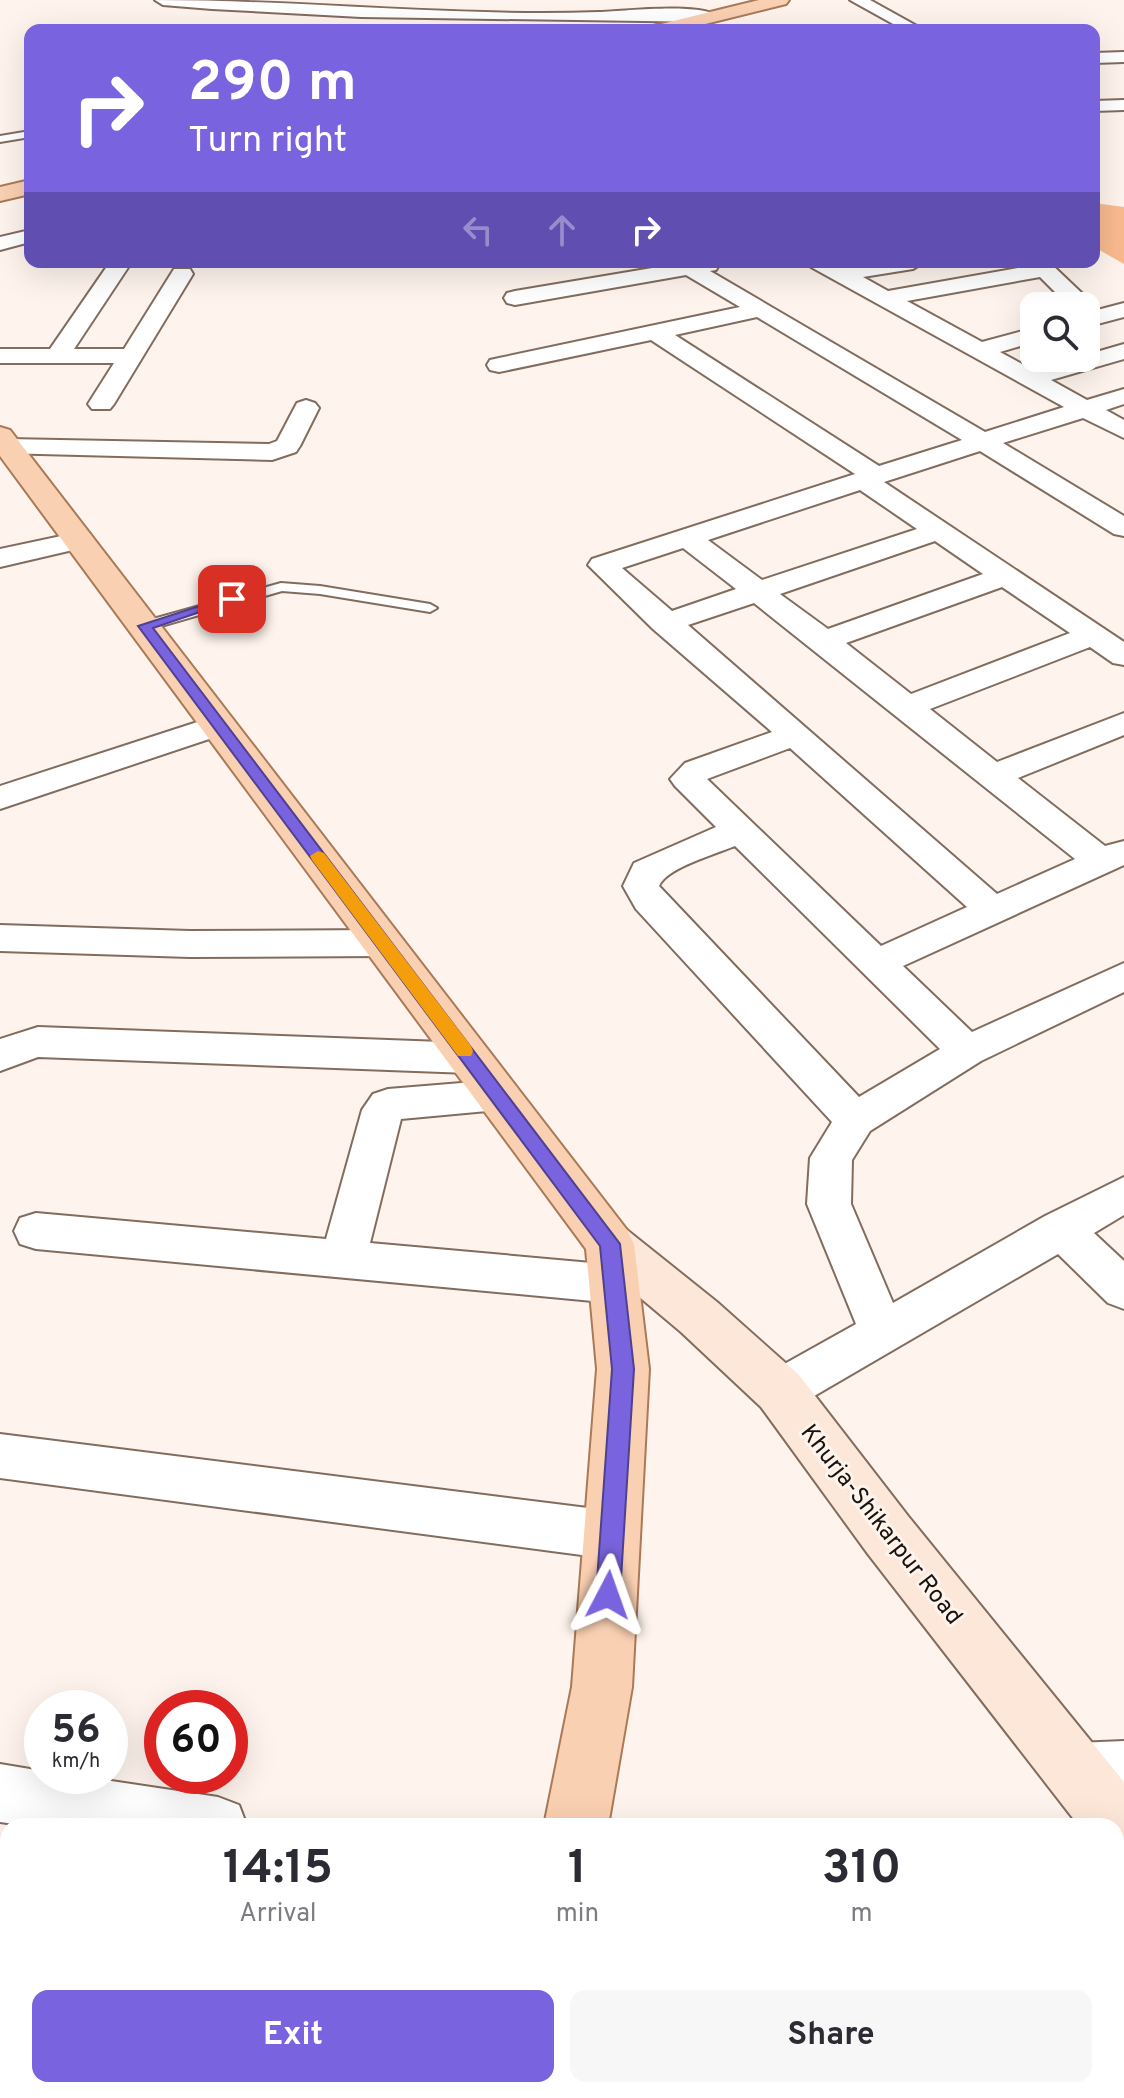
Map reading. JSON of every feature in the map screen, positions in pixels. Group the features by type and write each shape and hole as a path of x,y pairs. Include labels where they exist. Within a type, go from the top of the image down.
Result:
{"main road":[{"path":"697,21 752,0"},
{"path":"675,24 780,0"},
{"path":"0,187 24,181"},
{"path":"0,194 24,188"},
{"path":"4,442 498,1095 612,1264 623,1369 602,1687 577,1818"}],"street":[{"path":"858,0 904,24"},
{"path":"178,4 289,4 697,21"},
{"path":"250,4 254,24"},
{"path":"289,4 293,24"},
{"path":"1100,58 1124,57"},
{"path":"1100,106 1124,105"},
{"path":"0,244 24,238"},
{"path":"57,356 117,268"},
{"path":"515,298 682,268"},
{"path":"709,268 762,309 1124,528"},
{"path":"830,268 1124,430"},
{"path":"841,274 877,268"},
{"path":"886,298 1031,268"},
{"path":"1043,268 1066,292"},
{"path":"101,404 128,356 182,274"},
{"path":"499,365 762,309"},
{"path":"1100,312 1124,310"},
{"path":"655,332 1124,656"},
{"path":"981,350 1020,339"},
{"path":"1032,378 1124,351"},
{"path":"0,356 128,356"},
{"path":"993,910 664,623 602,565 1124,396"},
{"path":"4,442 272,452 287,446 306,408"},
{"path":"664,623 939,531"},
{"path":"686,537 994,775 1112,855"},
{"path":"0,558 80,540"},
{"path":"824,641 1005,576"},
{"path":"907,707 1092,635"},
{"path":"994,775 1124,723"},
{"path":"5,788 219,725"},
{"path":"793,736 697,770 687,779 967,1051"},
{"path":"739,831 661,863 647,871 641,886 649,900 855,1120"},
{"path":"877,963 1112,855"},
{"path":"0,938 190,944 383,943"},
{"path":"882,1332 829,1204 831,1158 855,1120 967,1051 1124,976"},
{"path":"0,1056 25,1044 38,1042 469,1058"},
{"path":"343,1259 383,1110 388,1105 498,1095"},
{"path":"780,1391 1124,1194"},
{"path":"1061,1229 1124,1290"},
{"path":"36,1231 343,1259 612,1264"},
{"name":"Khurja-Shikarpur Road","path":"612,1264 699,1317 780,1391 898,1548 1100,1770 1119,1818"},
{"path":"0,1456 612,1535"},
{"path":"0,1793 165,1818"}],"lane":[{"path":"0,139 24,135"},
{"path":"144,626 281,587 320,590 430,608"}],"shaded area":[{"path":"1100,204 1124,207 1124,264 1100,250"}],"slow traffic":[{"path":"318,856 464,1051"}],"route":[{"path":"232,599 144,626 610,1244 623,1369 608,1595"}]}
